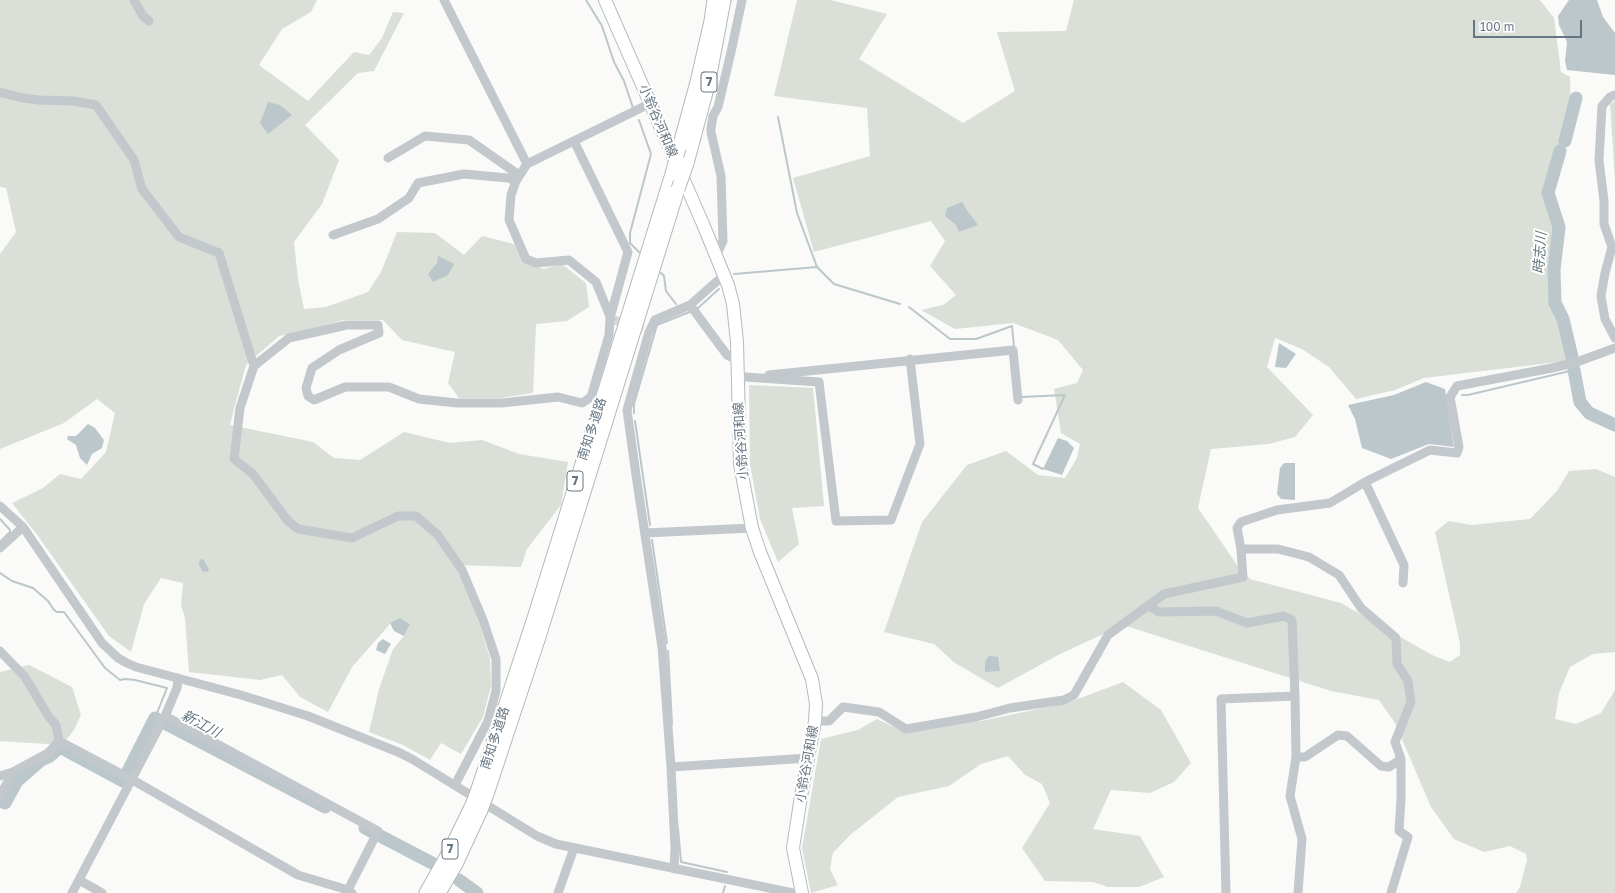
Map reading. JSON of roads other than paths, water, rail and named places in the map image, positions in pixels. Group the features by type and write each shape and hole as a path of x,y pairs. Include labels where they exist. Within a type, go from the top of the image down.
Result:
{"highway":[{"name":"南知多道路","path":"483,791 535,615 672,174 697,82 711,21 714,0"},
{"name":"南知多道路","path":"439,893 456,864 539,637 687,163 708,85 724,0"},
{"name":"南知多道路","path":"426,893 476,807"}],"main road":[{"name":"小鈴谷河和線","path":"605,0 651,103 716,256 733,304 738,342 737,360 741,378 740,464 752,528 760,552 812,679 816,704 816,721 801,796 793,848 802,893"}],"street":[{"path":"134,0 142,16 149,21"},
{"path":"444,0 527,164"},
{"path":"716,256 723,241 721,176 711,128 713,116 718,107 742,0"},
{"path":"0,92 34,99 74,101 96,105 134,160 142,189 179,237 219,253 254,366"},
{"path":"1615,95 1610,97 1602,106 1599,160 1604,201 1604,224 1612,247 1601,296 1605,319 1615,338"},
{"path":"612,319 596,282 568,260 536,263 526,259 509,220 511,195 517,178 527,164 651,103"},
{"path":"388,158 425,136 469,140 517,178"},
{"path":"455,784 488,721 496,691 496,660 483,620 462,570 438,535 416,516 398,516 352,538 298,528 288,521 253,474 234,459 240,408 254,366 289,338 347,325 378,325 379,333 339,350 312,368 306,388 308,396 314,400 345,387 389,387 419,399 457,403 502,403 558,397 582,403 591,397 609,335 628,252 574,141"},
{"path":"334,235 378,219 409,198 418,183 464,174 517,178"},
{"path":"674,869 675,848 671,767 662,647 627,410 646,331 655,320 690,305 724,275"},
{"path":"690,305 727,355 737,360"},
{"path":"816,721 829,720 843,706 878,712 906,729 976,718 1010,708 1064,700 1074,695 1108,635 1164,594 1243,577 1241,549 1237,528 1241,522 1277,510 1330,503 1365,482 1430,450 1457,454 1459,448 1450,397 1457,386 1577,362 1615,348"},
{"path":"741,378 910,359 1012,350 1018,400"},
{"path":"741,378 819,382 836,520 891,520 920,444 910,359"},
{"path":"1365,482 1404,565 1404,583"},
{"path":"0,506 23,527 102,643 118,658 136,667 241,695 308,716 398,752 455,784 537,836 556,844 793,893"},
{"path":"0,548 23,527"},
{"path":"645,533 752,528"},
{"path":"1241,549 1278,549 1309,557 1339,575 1361,608 1396,638 1397,664 1408,681 1411,702 1395,742 1401,759 1399,830 1408,837 1391,893"},
{"path":"1149,606 1159,612 1216,611 1247,623 1284,616 1292,620 1296,757 1290,796 1302,839 1298,893"},
{"path":"0,651 25,677 49,717 56,725 59,741"},
{"path":"72,893 128,778 165,716 178,688 178,678"},
{"path":"1226,893 1221,698 1295,696"},
{"path":"59,741 128,778 298,875 350,892 375,840 378,830 165,716"},
{"path":"1296,757 1305,757 1338,735 1348,736 1381,766 1389,767 1401,759"},
{"path":"0,776 13,772 48,753 59,741"},
{"path":"671,767 809,758"},
{"path":"0,796 13,772"},
{"path":"558,893 574,848"},
{"path":"79,880 102,893"}],"waterway":[{"path":"586,0 602,26 614,62 624,81 633,108"},
{"name":"時志川","path":"1565,141 1576,98"},
{"path":"734,274 817,267 797,213 778,117"},
{"path":"639,120 651,154 630,233 630,243 639,252"},
{"name":"時志川","path":"1560,151 1548,193 1559,227 1554,270 1555,303 1563,319 1572,357"},
{"path":"817,267 834,284 900,304"},
{"path":"661,273 664,276 666,291 676,304"},
{"path":"698,308 719,289"},
{"path":"909,307 950,339 976,339 1012,326 1014,347"},
{"path":"634,413 634,404 657,325 692,311"},
{"path":"1462,395 1468,395 1574,370"},
{"name":"時志川","path":"1574,370 1580,402 1589,413 1615,425"},
{"path":"1021,395 1021,397 1065,395 1033,464 1043,469"},
{"path":"635,421 650,525"},
{"path":"0,519 10,530 10,532 0,542"},
{"path":"652,540 667,643"},
{"path":"0,573 12,581 33,588 48,601 54,610 57,612 64,612 105,668 120,680 135,680 167,688 155,718"},
{"path":"668,651 672,724"},
{"name":"新江川","path":"0,801 5,803 17,781 41,760 50,756 60,747 123,781 155,718 325,807"},
{"name":"新江川","path":"365,828 432,863"},
{"path":"678,828 681,862 727,872"},
{"name":"新江川","path":"459,880 477,893"},
{"path":"723,893 725,886"}],"tunnel":[{"path":"614,320 643,329"}]}
